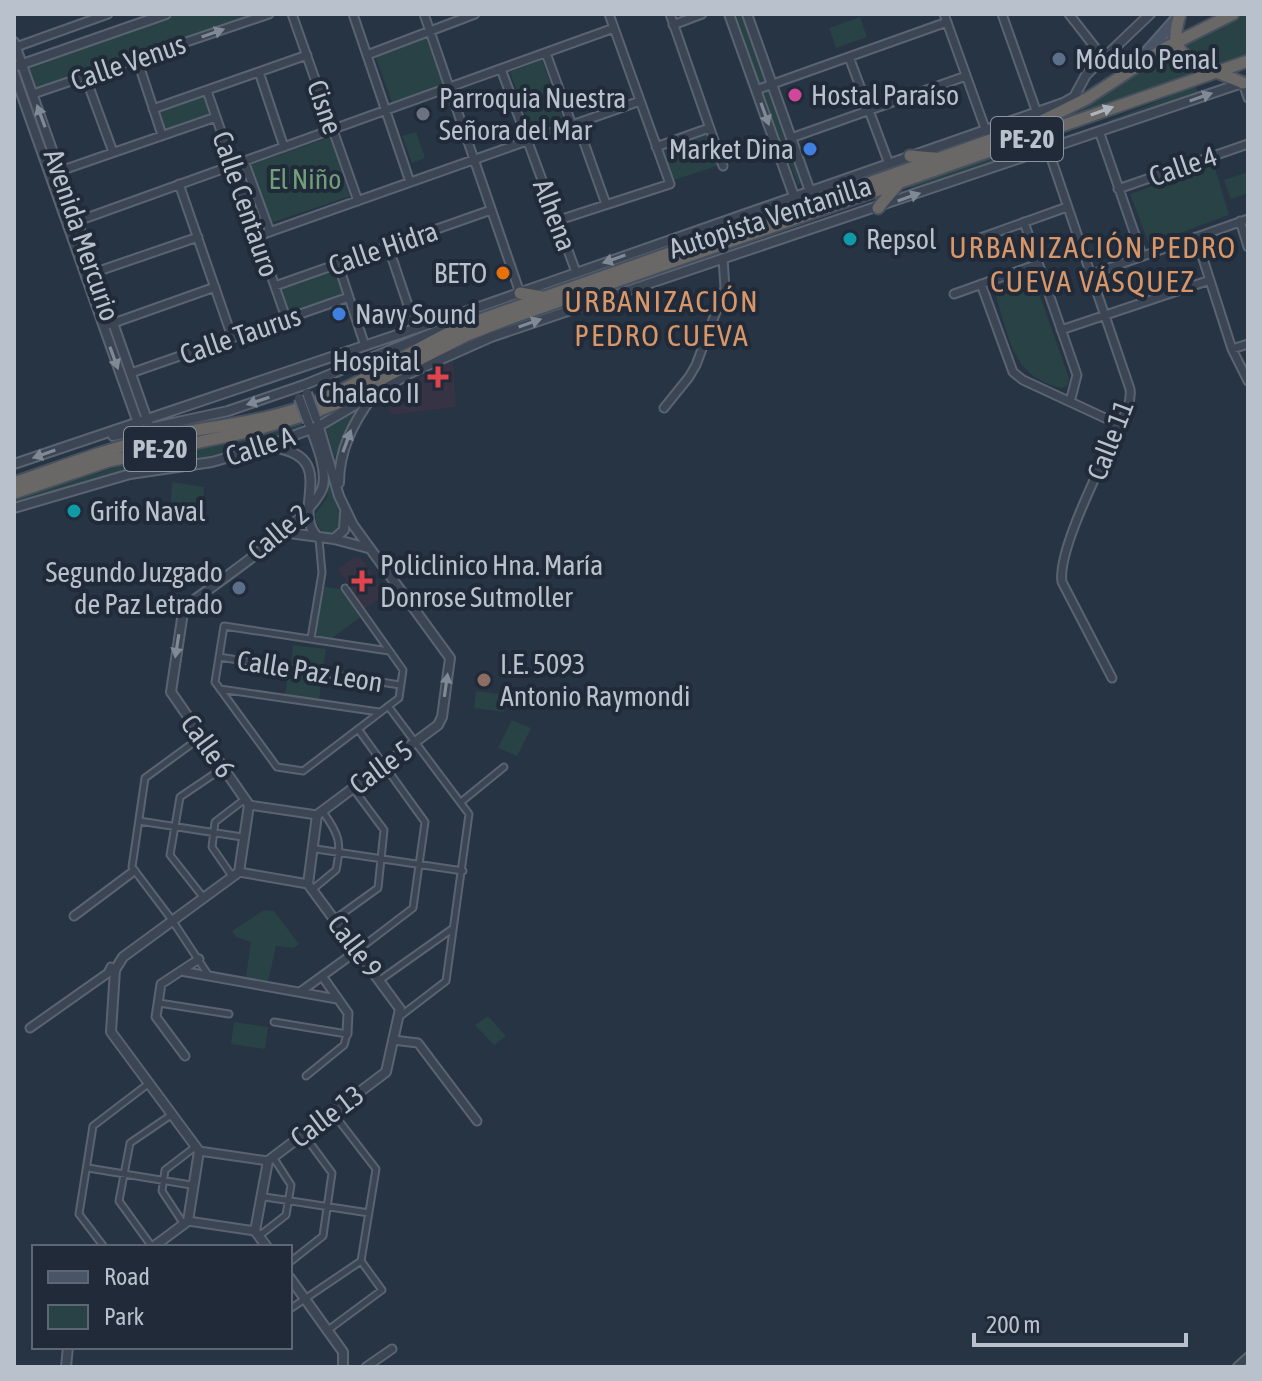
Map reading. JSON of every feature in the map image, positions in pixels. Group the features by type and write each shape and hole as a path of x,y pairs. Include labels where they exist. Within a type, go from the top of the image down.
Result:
{"highway":[{"path":"1180,14 1176,42 1188,59 1245,82"},
{"name":"PE-20","path":"814,202 1053,117 1176,42 1233,14"},
{"name":"PE-20","path":"814,202 898,184 1248,61"},
{"path":"910,156 939,159"},
{"path":"878,208 898,184"},
{"name":"Autopista Ventanilla","path":"308,408 353,397 467,335 814,202"},
{"name":"Autopista Ventanilla","path":"308,408 453,331 798,208"},
{"path":"520,293 543,297"},
{"name":"PE-20","path":"14,483 95,454 154,438 308,408"},
{"name":"PE-20","path":"14,493 109,461 247,432 308,408"}],"main road":[{"path":"1133,67 1180,14"}],"street":[{"path":"15,44 108,14"},
{"path":"17,68 166,14"},
{"name":"Calle Venus","path":"33,94 269,14"},
{"name":"Cisne","path":"292,14 358,201"},
{"path":"353,14 410,182"},
{"path":"424,14 520,293"},
{"path":"367,55 475,14"},
{"path":"556,221 670,184 609,14"},
{"path":"670,14 723,166"},
{"path":"673,25 702,14"},
{"path":"729,14 798,208"},
{"path":"747,14 814,202"},
{"path":"1002,14 1037,113"},
{"path":"1069,14 1104,59"},
{"name":"Autopista Ventanilla","path":"144,425 576,272 798,208 889,164 1071,100 1086,75 1150,14"},
{"path":"756,90 945,18 986,131"},
{"path":"78,221 614,28"},
{"name":"Avenida Mercurio","path":"15,44 17,68 58,199 103,327 144,425"},
{"path":"546,53 606,204"},
{"path":"153,109 307,55"},
{"path":"849,57 889,164"},
{"path":"137,59 162,135"},
{"name":"Avenida Mercurio","path":"17,68 33,94 69,195 131,373 144,425"},
{"name":"Alhena","path":"501,69 576,272"},
{"path":"259,72 284,147"},
{"path":"85,76 113,152"},
{"path":"791,138 966,76"},
{"path":"1245,82 1248,98"},
{"name":"Autopista Ventanilla","path":"144,425 228,411 308,408 376,393 431,363 491,337 1245,82"},
{"name":"Calle Centauro","path":"207,91 286,318"},
{"path":"258,236 640,101"},
{"path":"60,171 216,117"},
{"path":"656,147 709,128"},
{"path":"1099,131 1142,255"},
{"name":"Calle 4","path":"1118,189 1248,144"},
{"name":"Calle 11","path":"1048,149 1130,389 1129,405 1069,543 1061,573 1062,582 1112,678"},
{"path":"244,161 270,232"},
{"path":"179,184 232,337"},
{"path":"58,199 69,195"},
{"path":"958,246 1067,207"},
{"name":"Calle Hidra","path":"275,286 491,210"},
{"path":"1092,274 1244,220 1248,247"},
{"path":"1024,222 1077,375 1070,402"},
{"path":"86,276 198,237"},
{"path":"1196,237 1232,349 1248,381"},
{"path":"388,246 416,329"},
{"path":"664,408 696,365 725,288 723,258"},
{"path":"338,264 365,346"},
{"path":"954,294 1038,264"},
{"path":"1061,330 1210,280"},
{"path":"981,284 1013,372 1023,380 1120,425"},
{"path":"103,327 215,287"},
{"name":"Calle Taurus","path":"131,373 349,297"},
{"name":"Autopista Ventanilla","path":"308,408 447,327 456,315"},
{"path":"1232,349 1248,344"},
{"path":"339,496 339,473 348,437 356,418 376,393"},
{"path":"308,408 345,511 369,548"},
{"name":"Calle A","path":"14,508 130,474 212,462 267,446 308,408"},
{"name":"Calle 2","path":"170,687 185,607 282,532 318,499 324,478 308,408"},
{"path":"14,464 75,443 144,425"},
{"path":"267,446 289,449 302,459 311,479 310,527 319,538 322,573 311,638"},
{"path":"334,539 344,530 345,511"},
{"path":"282,532 334,539 369,548"},
{"name":"Calle 5","path":"320,813 438,725 442,717 449,654 369,548"},
{"path":"345,588 402,669 398,699 303,771 279,769 214,679 224,626 389,651"},
{"name":"Calle Paz Leon","path":"219,657 400,685"},
{"name":"Calle 6","path":"170,687 247,802"},
{"path":"220,689 380,712"},
{"path":"388,706 469,814 445,983 399,1013 393,1040 418,1043 477,1121"},
{"path":"300,992 413,908 425,821 358,729"},
{"path":"74,916 133,869 145,778 201,737"},
{"path":"461,802 504,767"},
{"path":"203,897 170,856 174,829 180,797 223,768"},
{"path":"335,919 378,888 382,859 384,830 355,791 350,790"},
{"path":"30,1028 108,973 123,957 236,874 247,802"},
{"path":"247,802 320,813 337,831 339,853 336,870 310,887 236,874 212,848 216,820 247,802"},
{"path":"310,887 320,813"},
{"path":"139,821 174,829 242,837"},
{"path":"316,849 463,871"},
{"path":"133,869 209,976"},
{"name":"Calle 9","path":"310,887 380,980 399,1013"},
{"path":"380,980 453,929"},
{"path":"185,1056 156,1017 161,984 199,959"},
{"path":"113,968 111,1032 197,1148 186,1222 152,1245"},
{"path":"181,971 337,999"},
{"path":"306,1076 344,1045 347,1034 348,1013 322,976"},
{"path":"159,1003 229,1014"},
{"path":"274,1022 347,1034"},
{"name":"Calle 13","path":"270,1159 386,1072 393,1040"},
{"path":"102,1245 79,1214 93,1126 149,1083"},
{"path":"328,1330 382,1290 361,1261 376,1169 333,1112"},
{"path":"150,1245 119,1201 123,1174 130,1143 171,1115"},
{"path":"292,1260 323,1236 332,1173 304,1134"},
{"path":"197,1148 270,1159 291,1185 286,1215 257,1234 186,1222 162,1191 165,1170 197,1148"},
{"path":"265,1245 257,1234 270,1159"},
{"path":"88,1168 191,1185"},
{"path":"265,1197 369,1213"},
{"path":"292,1308 361,1261"},
{"path":"292,1281 343,1354 343,1367"},
{"path":"366,1367 392,1349"},
{"path":"1237,1367 1248,1357"}],"shaded area":[{"name":"Hospital Chalaco II","path":"453,360 456,407 390,415 388,395"},
{"name":"Policlinico Hna. María Donrose Sutmoller","path":"355,557 361,558 386,593 365,609 338,569"}],"green space":[{"path":"179,14 257,14 35,88 28,67"},
{"path":"736,14 744,14 766,84 760,85"},
{"path":"1248,14 1248,56 1214,63 1183,49 1183,44"},
{"path":"860,17 867,37 836,48 829,28"},
{"path":"426,38 443,84 392,102 375,56"},
{"path":"1165,54 1184,71 1194,75 1055,125 1053,123"},
{"path":"542,60 563,118 530,129 510,72"},
{"path":"1195,86 1198,92 1110,123 1109,120"},
{"path":"770,92 803,182 798,185 763,95"},
{"path":"206,93 214,116 163,133 156,109"},
{"path":"707,128 720,165 671,181 659,145"},
{"path":"416,132 425,158 412,163 402,136"},
{"path":"1054,136 1055,141 901,196 915,184"},
{"name":"El Niño","path":"330,137 350,196 271,223 251,165"},
{"path":"1214,165 1229,215 1149,244 1130,194"},
{"path":"1248,172 1248,193 1231,199 1224,180"},
{"path":"336,265 347,298 286,318 277,285"},
{"path":"1033,276 1069,378 1068,385 1062,388 1031,374 1021,363 1008,337 994,289"},
{"path":"354,413 336,455 334,456 326,428"},
{"path":"300,423 303,428 232,453 128,471 14,504 14,500 126,464"},
{"path":"330,475 342,520 331,534 319,528 315,514 327,498"},
{"path":"172,482 204,487 203,507 171,503"},
{"path":"321,586 345,590 363,615 331,639 313,636"},
{"path":"293,645 326,649 323,669 291,665"},
{"path":"288,673 322,678 319,700 285,695"},
{"path":"476,691 506,695 504,712 474,708"},
{"path":"512,720 531,728 517,756 498,748"},
{"path":"264,910 274,911 299,944 294,948 276,946 268,982 246,977 251,942 236,937 232,931"},
{"path":"488,1016 506,1036 494,1045 475,1025"},
{"path":"234,1022 268,1027 265,1049 231,1044"}],"place":[{"name":"Módulo Penal","path":"1059,59"},
{"name":"Hostal Paraíso","path":"795,95"},
{"name":"Parroquia Nuestra Señora del Mar","path":"423,114"},
{"name":"Market Dina","path":"810,149"},
{"name":"Repsol","path":"850,239"},
{"name":"BETO","path":"503,273"},
{"name":"Navy Sound","path":"339,314"},
{"name":"Hospital Chalaco II","path":"438,377"},
{"name":"Grifo Naval","path":"74,511"},
{"name":"Policlinico Hna. María Donrose Sutmoller","path":"362,581"},
{"name":"Segundo Juzgado de Paz Letrado","path":"239,588"},
{"name":"I.E. 5093 Antonio Raymondi","path":"484,680"}],"district":[{"name":"URBANIZACIÓN PEDRO CUEVA VÁSQUEZ","path":"1093,265"},
{"name":"URBANIZACIÓN PEDRO CUEVA","path":"662,319"}]}
